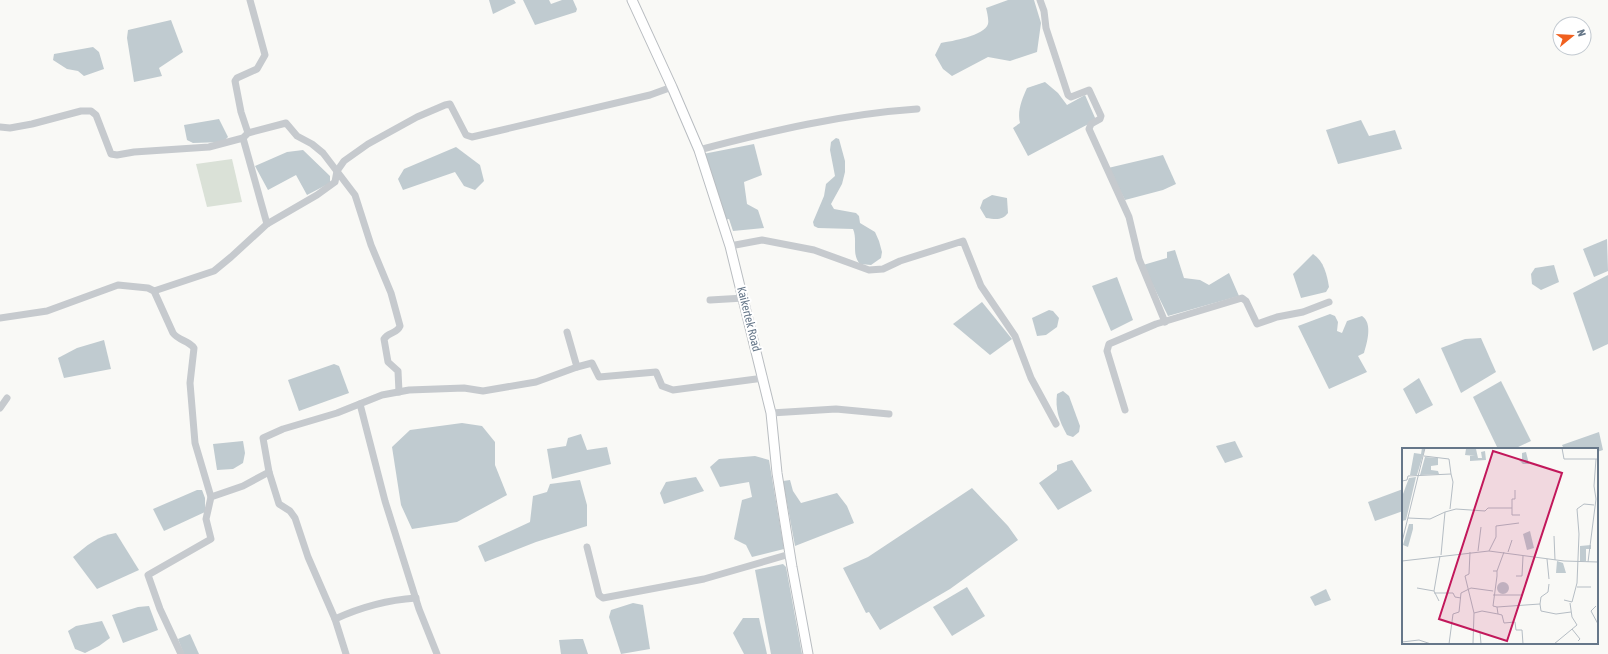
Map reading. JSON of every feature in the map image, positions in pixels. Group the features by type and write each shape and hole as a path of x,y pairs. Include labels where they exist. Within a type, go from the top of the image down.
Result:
{"main road":[{"name":"Kaikertek Road","path":"632,0 672,86 699,150 730,246 744,298 771,413 777,473 808,654"}],"street":[{"path":"250,0 265,55 257,69 237,78 235,81 245,136 267,224"},
{"path":"1040,0 1044,11 1046,28 1068,95 1071,97 1089,90 1101,116 1100,119 1091,124 1089,129 1129,216 1139,259 1165,322"},
{"path":"154,291 214,271 267,224 317,195 335,182 337,171 344,161 368,144 446,104 450,104 466,135 472,137 650,95 672,86"},
{"path":"699,150 797,125 813,124 885,111 917,109"},
{"path":"0,127 10,128 32,124 81,111 91,111 96,115 111,154 117,155 134,152 209,147 286,123 297,136 312,144 323,153 355,195 371,245 391,293 400,326 398,331 386,336 384,342 388,362 398,371 399,392"},
{"path":"730,246 762,240 814,250 869,270 882,269 900,261 963,240 981,286 1015,336 1031,378 1056,424"},
{"path":"0,318 47,311 118,285 148,288 154,291 176,337 190,342 194,348 190,383 195,443 211,496 206,519 211,539 148,575 160,610 180,654"},
{"path":"710,300 744,298"},
{"path":"1125,410 1107,347 1122,337 1200,310 1242,298 1246,301 1256,324 1277,317 1303,312 1329,302"},
{"path":"567,332 577,367"},
{"path":"346,654 335,619 308,557 295,518 290,511 279,504 269,472 263,438 283,429 337,413 382,395 399,392 464,388 483,391 536,382 592,363 597,376 602,377 656,372 662,386 673,390 764,378"},
{"path":"0,408 7,398"},
{"path":"360,404 385,501 416,598 437,654"},
{"path":"771,413 836,409 889,414"},
{"path":"211,496 243,486 269,472"},
{"path":"587,547 599,595 603,598 704,579 790,554"},
{"path":"335,619 357,609 393,600 416,598"}],"shaded area":[{"path":"489,0 514,0 516,3 493,14"},
{"path":"523,0 549,0 551,4 562,0 573,0 577,9 576,12 535,25"},
{"path":"1008,0 1034,0 1041,23 1037,52 1010,61 988,57 952,76 943,69 935,55 941,43 981,32 988,24 986,8"},
{"path":"171,20 183,52 159,68 162,76 134,82 127,38 128,30"},
{"path":"93,47 99,52 104,69 84,76 78,71 67,69 53,60 54,54"},
{"path":"1045,82 1058,93 1067,105 1085,95 1096,120 1028,156 1013,128 1020,123 1020,110 1027,88"},
{"path":"219,119 228,137 223,142 193,143 187,140 184,125"},
{"path":"1361,120 1369,136 1395,130 1402,149 1338,164 1326,130"},
{"path":"836,138 839,139 845,161 845,172 842,184 831,204 834,209 856,213 859,216 860,223 875,232 882,252 881,258 871,265 860,264 857,260 853,229 818,228 814,226 813,222 824,196 826,184 835,176 830,150 831,142"},
{"path":"754,144 762,175 744,182 747,204 758,210 764,228 733,231 729,219 724,220 703,154"},
{"path":"456,147 480,165 484,181 475,190 464,186 455,172 403,190 398,179 404,169"},
{"path":"303,150 330,176 330,183 307,195 296,175 268,190 255,166 287,152"},
{"path":"1163,155 1176,184 1163,190 1125,200 1108,168"},
{"path":"232,159 242,202 207,207 196,164"},
{"path":"992,195 1007,198 1008,213 1006,216 998,219 986,218 980,208 983,200"},
{"path":"1607,239 1608,271 1594,277 1583,249"},
{"path":"1175,250 1184,278 1200,280 1209,285 1229,273 1239,296 1168,316 1143,265 1167,258 1167,252"},
{"path":"1313,254 1322,264 1326,273 1329,287 1326,292 1301,298 1293,274"},
{"path":"1554,265 1559,282 1541,290 1532,284 1531,274 1535,268"},
{"path":"1608,275 1608,344 1593,351 1573,293"},
{"path":"1117,277 1133,320 1111,331 1092,286"},
{"path":"982,302 1012,339 990,355 953,324"},
{"path":"1049,310 1053,311 1059,318 1057,327 1046,335 1037,336 1032,318"},
{"path":"1330,314 1335,316 1338,322 1337,331 1342,333 1347,321 1362,316 1367,323 1368,333 1364,353 1358,356 1367,372 1329,389 1298,326"},
{"path":"1481,338 1496,372 1461,393 1441,348 1465,339"},
{"path":"104,340 111,369 64,378 58,358 77,348"},
{"path":"334,364 339,366 349,393 299,411 288,380"},
{"path":"1419,378 1433,405 1416,414 1403,389"},
{"path":"1501,381 1531,441 1516,448 1498,448 1473,397"},
{"path":"1063,391 1069,396 1080,426 1079,432 1073,437 1067,435 1058,415 1057,394"},
{"path":"462,423 482,426 495,442 495,465 507,495 457,522 412,529 401,505 392,447 410,430"},
{"path":"1599,432 1603,450 1598,452 1598,448 1564,448 1562,445"},
{"path":"581,434 587,450 607,447 611,464 552,479 547,449 566,446 568,438"},
{"path":"243,441 245,453 243,463 233,469 217,470 213,444"},
{"path":"1235,441 1243,457 1225,463 1216,446"},
{"path":"755,456 769,460 784,549 752,557 746,545 734,539 742,500 752,497 749,482 720,487 710,467 719,459"},
{"path":"1072,460 1092,491 1058,510 1039,483 1057,470 1057,465"},
{"path":"696,477 704,491 664,504 660,493 666,482"},
{"path":"580,480 587,505 587,526 536,542 485,562 478,546 530,522 533,496 547,492 550,484"},
{"path":"790,480 793,491 801,503 837,493 847,506 854,523 795,546 783,481"},
{"path":"972,488 1008,526 1018,540 950,589 880,630 869,612 866,613 843,568 868,557"},
{"path":"1402,489 1402,511 1375,521 1368,502"},
{"path":"197,490 202,490 205,498 205,512 164,531 153,509"},
{"path":"116,533 139,570 97,589 73,557 98,539"},
{"path":"783,564 786,567 802,654 771,654 755,570"},
{"path":"967,587 985,616 952,636 933,607"},
{"path":"1326,589 1331,600 1315,606 1310,597"},
{"path":"633,603 643,605 650,649 621,654 609,617 611,610"},
{"path":"149,606 158,630 123,643 112,615 138,607"},
{"path":"743,618 759,618 767,654 744,654 733,633"},
{"path":"102,621 110,638 99,646 85,653 75,649 68,631 76,626"},
{"path":"190,634 199,654 184,654 178,639"},
{"path":"583,639 588,654 561,654 559,640"}]}
